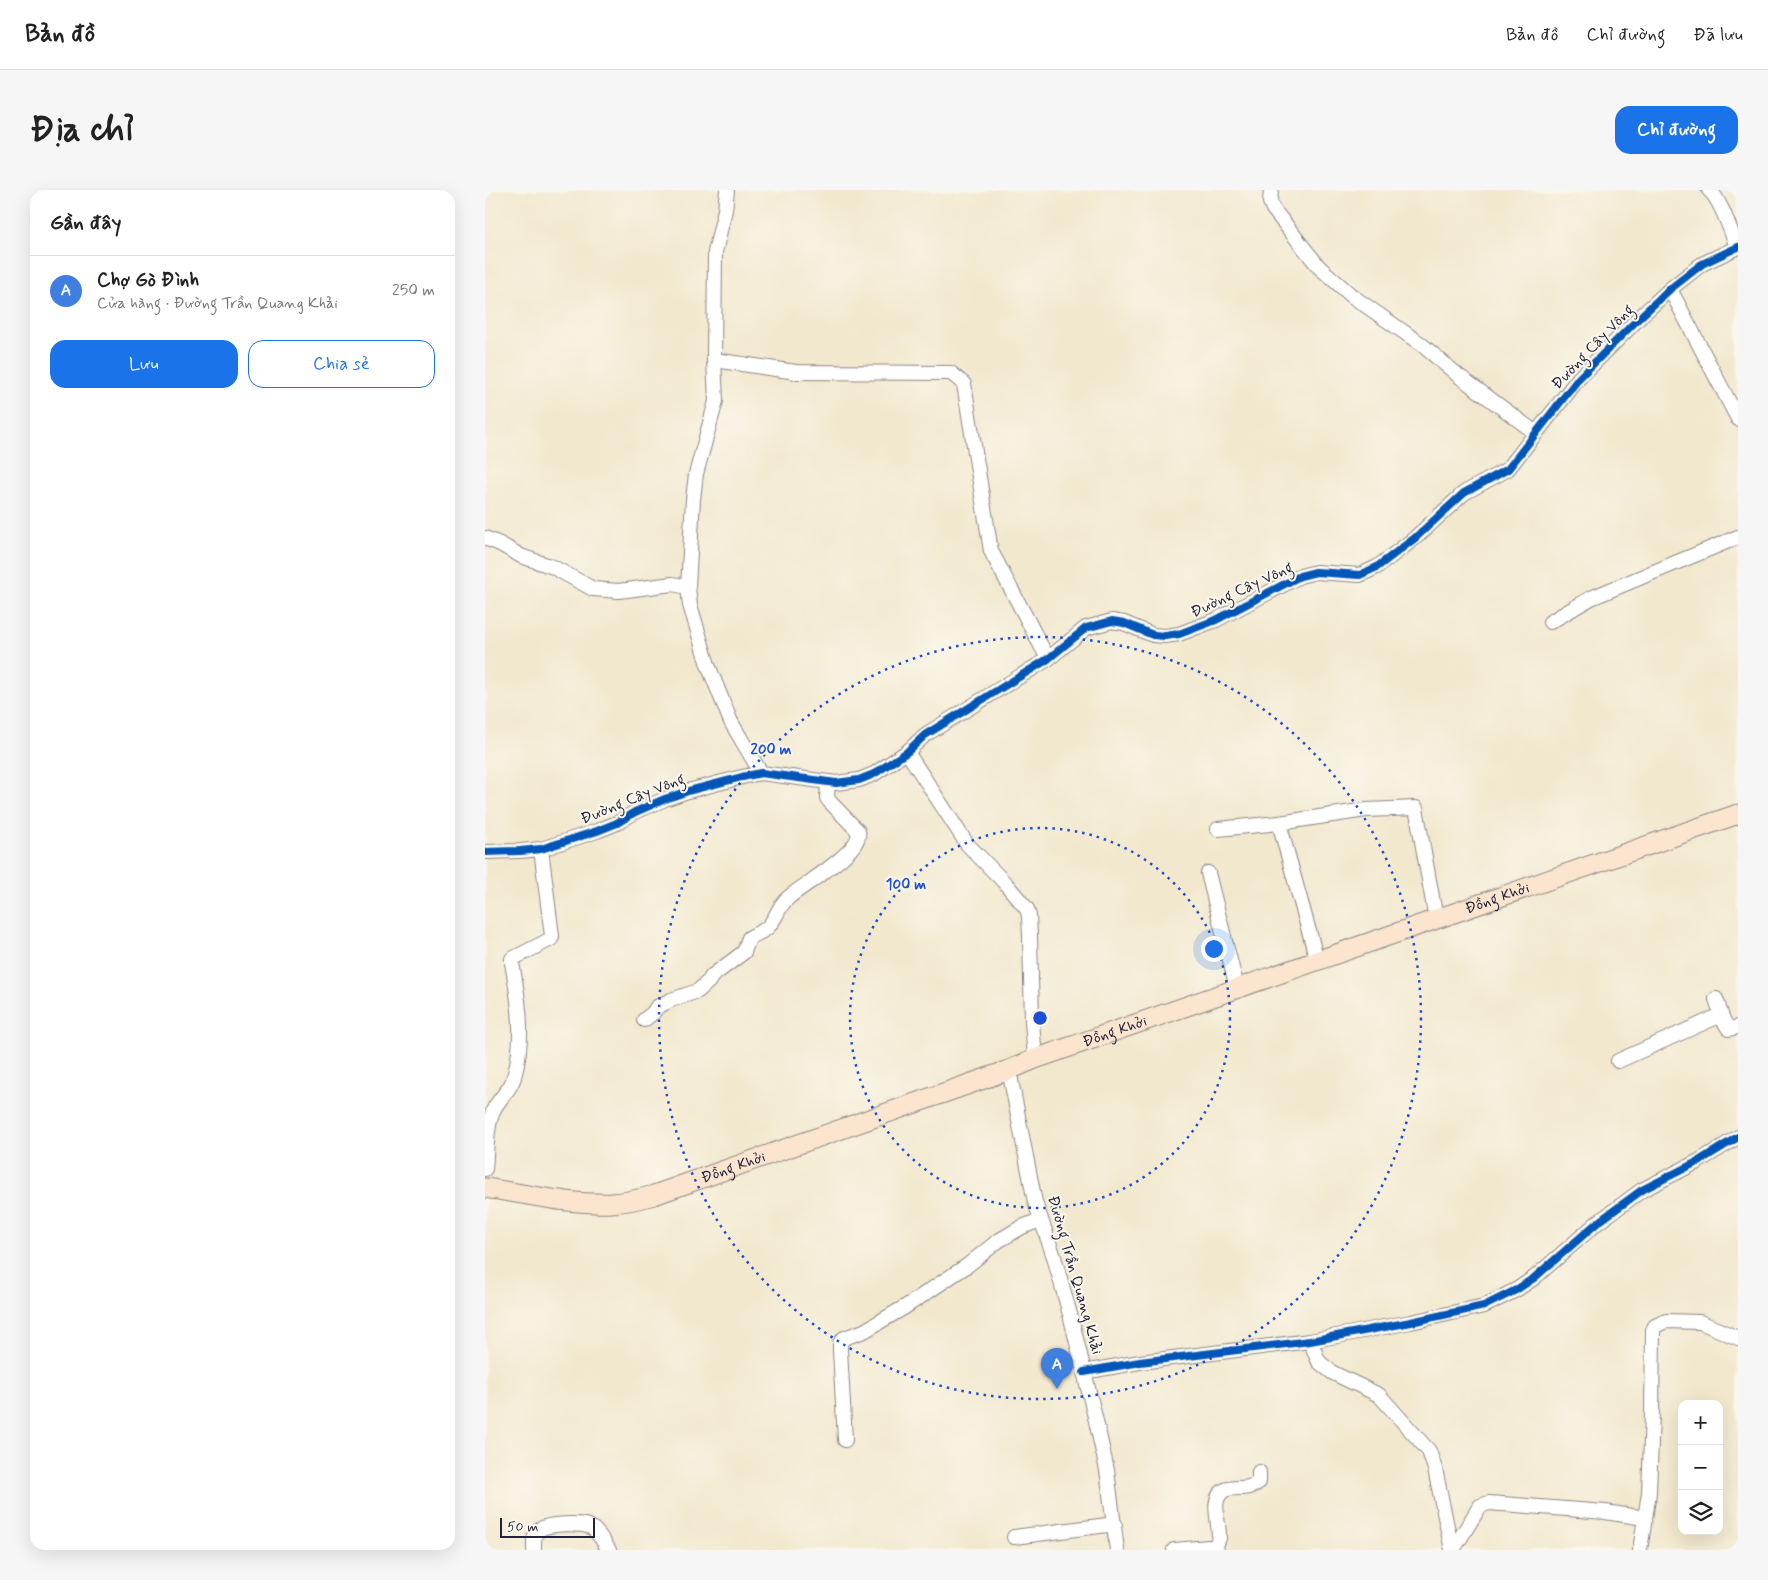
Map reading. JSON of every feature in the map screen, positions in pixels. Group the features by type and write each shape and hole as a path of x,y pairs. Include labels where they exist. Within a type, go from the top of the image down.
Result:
{"main road":[{"name":"Đồng Khởi","path":"485,1188 557,1200 611,1203 653,1195 1009,1070 1035,1058 1738,814"}],"street":[{"path":"727,190 725,210 715,252 716,401 696,474 688,586 690,605 708,665 731,722 761,773"},
{"path":"1271,190 1270,202 1273,209 1319,267 1352,296 1415,339 1459,376 1536,433"},
{"path":"1713,191 1738,247"},
{"name":"Đường Cây Vông","path":"485,852 541,848 597,831 617,823 648,806 680,794 761,773 828,782 845,783 859,780 874,774 907,752 931,731 980,703 1048,659 1087,628 1112,621 1124,623 1153,635 1179,634 1216,620 1300,576 1315,572 1360,575 1377,567 1415,538 1464,493 1508,469 1579,378 1669,289 1703,264 1738,247"},
{"path":"1669,289 1738,419"},
{"path":"715,360 796,372 951,373 964,384 991,551 1048,659"},
{"path":"1550,622 1591,598 1738,537"},
{"path":"485,538 501,544 521,556 553,566 593,589 619,591 672,584 688,586"},
{"path":"907,752 963,838 1027,909 1029,916 1035,1058"},
{"path":"644,1020 657,1007 698,990 712,976 736,960 744,952 749,938 769,926 779,906 788,897 852,848 858,840 858,831 827,798 828,782"},
{"path":"1218,828 1279,823 1366,810 1416,808 1436,919"},
{"path":"1279,823 1317,960"},
{"path":"485,1169 492,1116 499,1100 510,1088 519,1055 519,1008 512,959 551,939 552,936 541,848"},
{"path":"1208,873 1237,988"},
{"path":"1716,999 1721,1015 1729,1029 1738,1028"},
{"path":"1618,1062 1721,1015"},
{"name":"Đường Trần Quang Khải","path":"1009,1070 1030,1183 1040,1220 1058,1271 1107,1470 1117,1550"},
{"path":"1084,1372 1140,1362 1309,1340 1483,1306 1501,1298 1534,1278 1597,1223 1635,1195 1699,1161 1738,1137"},
{"path":"845,1440 840,1350 840,1343 844,1338 864,1331 905,1307 968,1265 998,1241 1022,1227 1040,1220"},
{"path":"1640,1550 1649,1484 1653,1330 1655,1326 1666,1321 1700,1322 1738,1338"},
{"path":"1309,1340 1319,1362 1333,1373 1379,1395 1429,1451 1435,1469 1452,1550"},
{"path":"1174,1550 1209,1547 1216,1550 1219,1536 1217,1501 1219,1494 1226,1489 1246,1489 1254,1486 1259,1482 1259,1472"},
{"path":"1452,1550 1480,1506 1489,1502 1605,1512 1645,1518"},
{"path":"1013,1537 1115,1524"},
{"path":"534,1550 537,1532 541,1527 550,1525 587,1525 593,1528 609,1550"}],"cycle path":[{"path":"485,852 541,849 597,831 617,823 635,812 688,791 761,773 836,783 859,780 874,774 907,752 925,735 1048,659 1086,628 1112,621 1124,623 1153,635 1179,634 1216,620 1300,576 1316,572 1360,575 1377,567 1415,538 1464,493 1508,469 1579,378 1670,289 1702,264 1738,247"},
{"path":"1084,1372 1140,1362 1310,1341 1484,1306 1516,1290 1534,1278 1597,1223 1642,1190 1699,1161 1738,1137"}],"place":[{"name":"Chợ Gò Đình","path":"1057,1389"}]}
